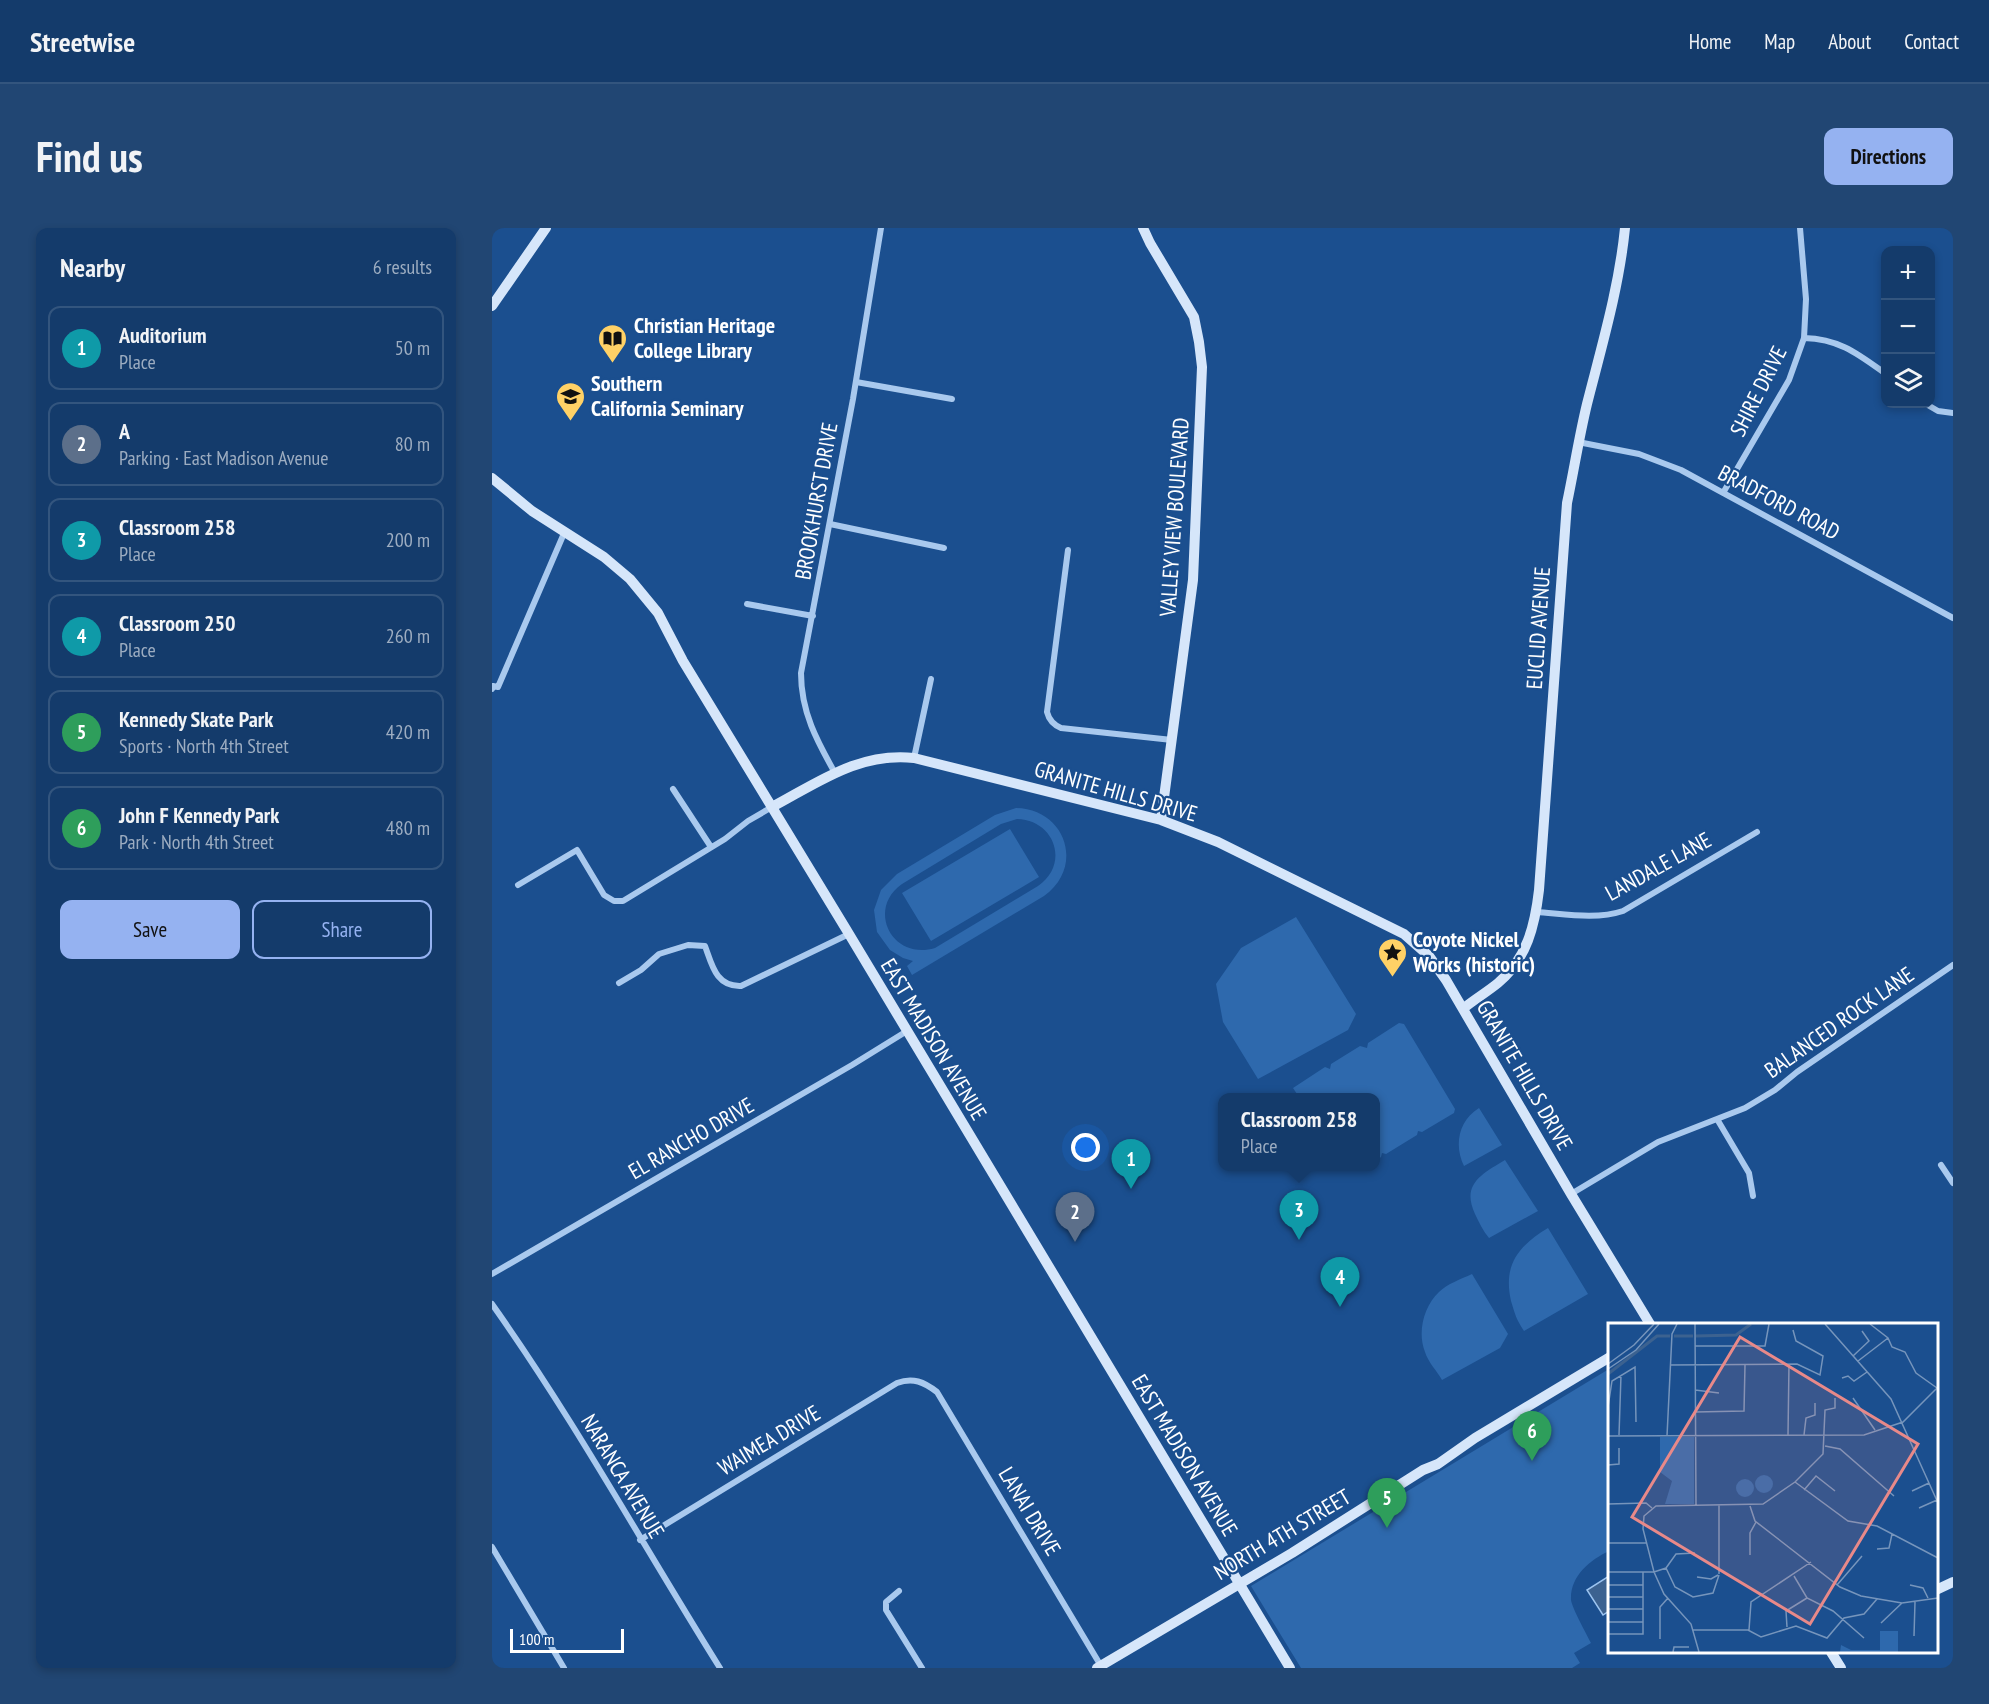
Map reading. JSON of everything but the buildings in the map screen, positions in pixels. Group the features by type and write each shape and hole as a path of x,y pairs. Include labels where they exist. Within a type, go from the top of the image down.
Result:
{"street":[{"path":"492,306 546,228"},
{"name":"BROOKHURST DRIVE","path":"835,774 808,723 801,692 801,673 856,382 881,228"},
{"name":"VALLEY VIEW BOULEVARD","path":"1143,228 1194,317 1202,367 1193,580 1161,820"},
{"name":"EUCLID AVENUE","path":"1464,1008 1497,984 1514,967 1528,941 1536,912 1566,512 1578,442 1614,298 1624,228"},
{"name":"SHIRE DRIVE","path":"1724,493 1789,380 1804,338 1806,299 1800,228"},
{"path":"1804,338 1828,342 1856,352 1881,370"},
{"path":"856,382 952,399"},
{"path":"1933,408 1953,413"},
{"name":"BRADFORD ROAD","path":"1578,442 1639,454 1681,470 1953,618"},
{"name":"EAST MADISON AVENUE","path":"492,478 532,511 596,551 630,579 658,613 683,661 1290,1668"},
{"path":"830,524 944,548"},
{"path":"492,688 493,686 498,687 565,531"},
{"path":"1068,550 1047,712 1050,719 1061,728 1172,740"},
{"path":"747,604 813,616"},
{"path":"914,758 931,679"},
{"name":"GRANITE HILLS DRIVE","path":"518,885 578,850 604,895 614,901 623,901 772,807 863,761 896,756 914,758 1161,820 1218,842 1404,934 1435,963 1464,1008 1571,1194 1649,1323"},
{"path":"673,789 711,847"},
{"name":"LANDALE LANE","path":"1536,912 1599,916 1623,911 1757,832"},
{"path":"619,983 641,970 659,954 688,945 705,946 719,978 730,986 741,986 849,934"},
{"name":"BALANCED ROCK LANE","path":"1571,1194 1658,1142 1745,1108 1953,965"},
{"name":"EL RANCHO DRIVE","path":"492,1274 907,1031"},
{"path":"1717,1119 1749,1173 1753,1196"},
{"path":"1941,1165 1953,1183"},
{"name":"NARANCA AVENUE","path":"492,1304 573,1425 640,1540 720,1668"},
{"name":"NORTH 4TH STREET","path":"1099,1667 1292,1552 1423,1470 1438,1464 1475,1438 1608,1358"},
{"name":"WAIMEA DRIVE","path":"640,1540 897,1383 906,1380 920,1381"},
{"name":"LANAI DRIVE","path":"920,1381 937,1392 1099,1667"},
{"path":"492,1546 564,1668"},
{"path":"898,1591 885,1606 922,1668"},
{"path":"1832,1653 1841,1668"}],"shaded area":[{"path":"1016,808 1033,811 1047,818 1058,829 1064,842 1066,856 1064,870 1057,884 1044,896 912,975 907,966 913,961 890,950 877,932 874,910 881,890 897,874 995,815","holes":["1017,819 1030,821 1041,827 1049,835 1054,845 1054,866 1048,877 1038,886 935,948 920,950 907,947 896,940 885,919 886,906 891,894 902,884 1001,824"]},
{"path":"1010,829 1039,877 931,941 902,893"},
{"path":"1296,917 1356,1014 1348,1030 1258,1079 1223,1022 1216,984 1241,948"},
{"path":"1399,1023 1404,1024 1455,1109 1454,1113 1422,1132 1418,1131 1417,1135 1386,1154 1382,1153 1380,1158 1380,1093 1296,1093 1293,1088 1325,1067 1330,1069 1331,1064 1360,1046 1367,1048 1368,1043"},
{"path":"1479,1108 1502,1145 1464,1166 1459,1150 1460,1134 1466,1120"},
{"path":"1505,1160 1538,1211 1489,1238 1471,1204 1472,1187 1482,1175"},
{"path":"1548,1228 1588,1294 1524,1331 1511,1301 1509,1277 1511,1267 1528,1242"},
{"path":"1472,1274 1508,1334 1500,1348 1442,1380 1425,1352 1422,1336 1423,1320 1429,1304 1439,1292"},
{"path":"1608,1370 1608,1552 1588,1564 1574,1583 1572,1604 1591,1643 1574,1653 1580,1663 1572,1668 1301,1668 1251,1586"},
{"path":"1608,1577 1608,1612 1603,1615 1587,1590"}],"place":[{"name":"Christian Heritage College Library","path":"613,364"},
{"name":"Southern California Seminary","path":"570,422"},
{"name":"Coyote Nickel Works (historic)","path":"1392,978"},
{"name":"Auditorium","path":"1131,1189"},
{"name":"Classroom 258","path":"1299,1240"},
{"name":"A","path":"1075,1242"},
{"name":"Classroom 250","path":"1340,1307"},
{"name":"John F Kennedy Park","path":"1532,1461"},
{"name":"Kennedy Skate Park","path":"1387,1528"}]}
